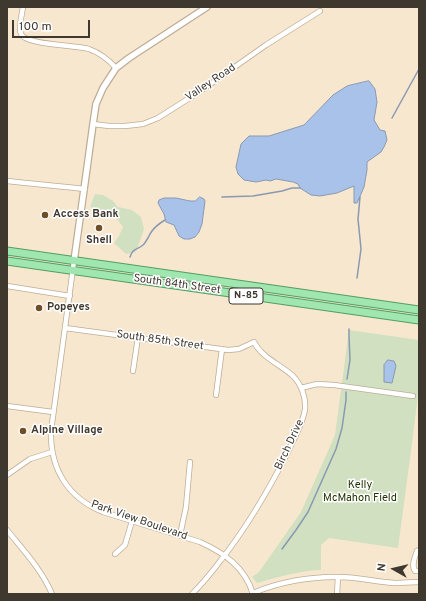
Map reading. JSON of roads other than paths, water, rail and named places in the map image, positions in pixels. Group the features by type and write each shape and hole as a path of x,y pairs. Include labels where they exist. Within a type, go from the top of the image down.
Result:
{"main road":[{"name":"South 84th Street","path":"7,251 419,310"},
{"name":"South 84th Street","path":"7,261 419,320"}],"street":[{"path":"23,7 20,32 24,39 35,42 88,49 104,55 116,68"},
{"name":"Park View Boulevard","path":"207,7 116,68 103,88 96,104 53,412 51,431 52,452 60,475 67,486 86,503 98,510 180,535 213,548 225,555 242,572 253,593"},
{"name":"Valley Road","path":"93,124 125,126 143,124 158,118 199,92 266,45 320,11"},
{"path":"7,181 85,189"},
{"path":"7,286 70,296"},
{"name":"South 85th Street","path":"65,328 235,350 254,342"},
{"path":"133,371 138,338"},
{"name":"Birch Drive","path":"192,594 225,555 262,499 294,439 305,410 304,398 297,380 263,354 254,342"},
{"path":"216,395 222,349"},
{"path":"301,388 317,384 334,384 413,396"},
{"path":"7,406 53,412"},
{"path":"7,476 30,459 52,452"},
{"path":"180,535 186,507 190,462"},
{"path":"115,554 124,545 132,521"},
{"path":"7,530 40,573 52,594"},
{"path":"419,550 417,551 413,568 415,571 419,571"},
{"path":"253,593 290,581 313,578 338,577 396,583 419,582"},
{"path":"337,594 338,577"}],"water":[{"path":"369,81 375,89 377,102 374,120 380,130 385,131 387,140 381,152 367,162 364,187 357,203 354,203 354,186 337,193 320,196 311,195 300,188 298,184 293,182 276,179 256,182 244,180 238,174 236,167 241,144 249,136 269,136 304,125 333,95 347,86"},
{"path":"200,197 205,201 202,224 199,232 195,237 184,239 179,236 174,225 166,222 164,214 158,203 159,200 164,198 176,198 195,201"},
{"path":"388,360 394,361 396,366 392,383 384,382 384,365"}],"waterway":[{"path":"392,118 419,69"},
{"path":"222,197 253,196 292,188 300,188"},
{"path":"357,278 361,249 358,219 360,197"},
{"path":"130,257 134,251 141,247 155,228 165,220"},
{"path":"347,379 350,360 349,329"},
{"path":"282,549 308,512 336,449 342,428 346,392"}],"place":[{"name":"Access Bank","path":"45,215"},
{"name":"Shell","path":"99,228"},
{"name":"Popeyes","path":"39,308"},
{"name":"Alpine Village","path":"23,431"}],"park label":[{"name":"Kelly McMahon Field","path":"360,492"}]}
